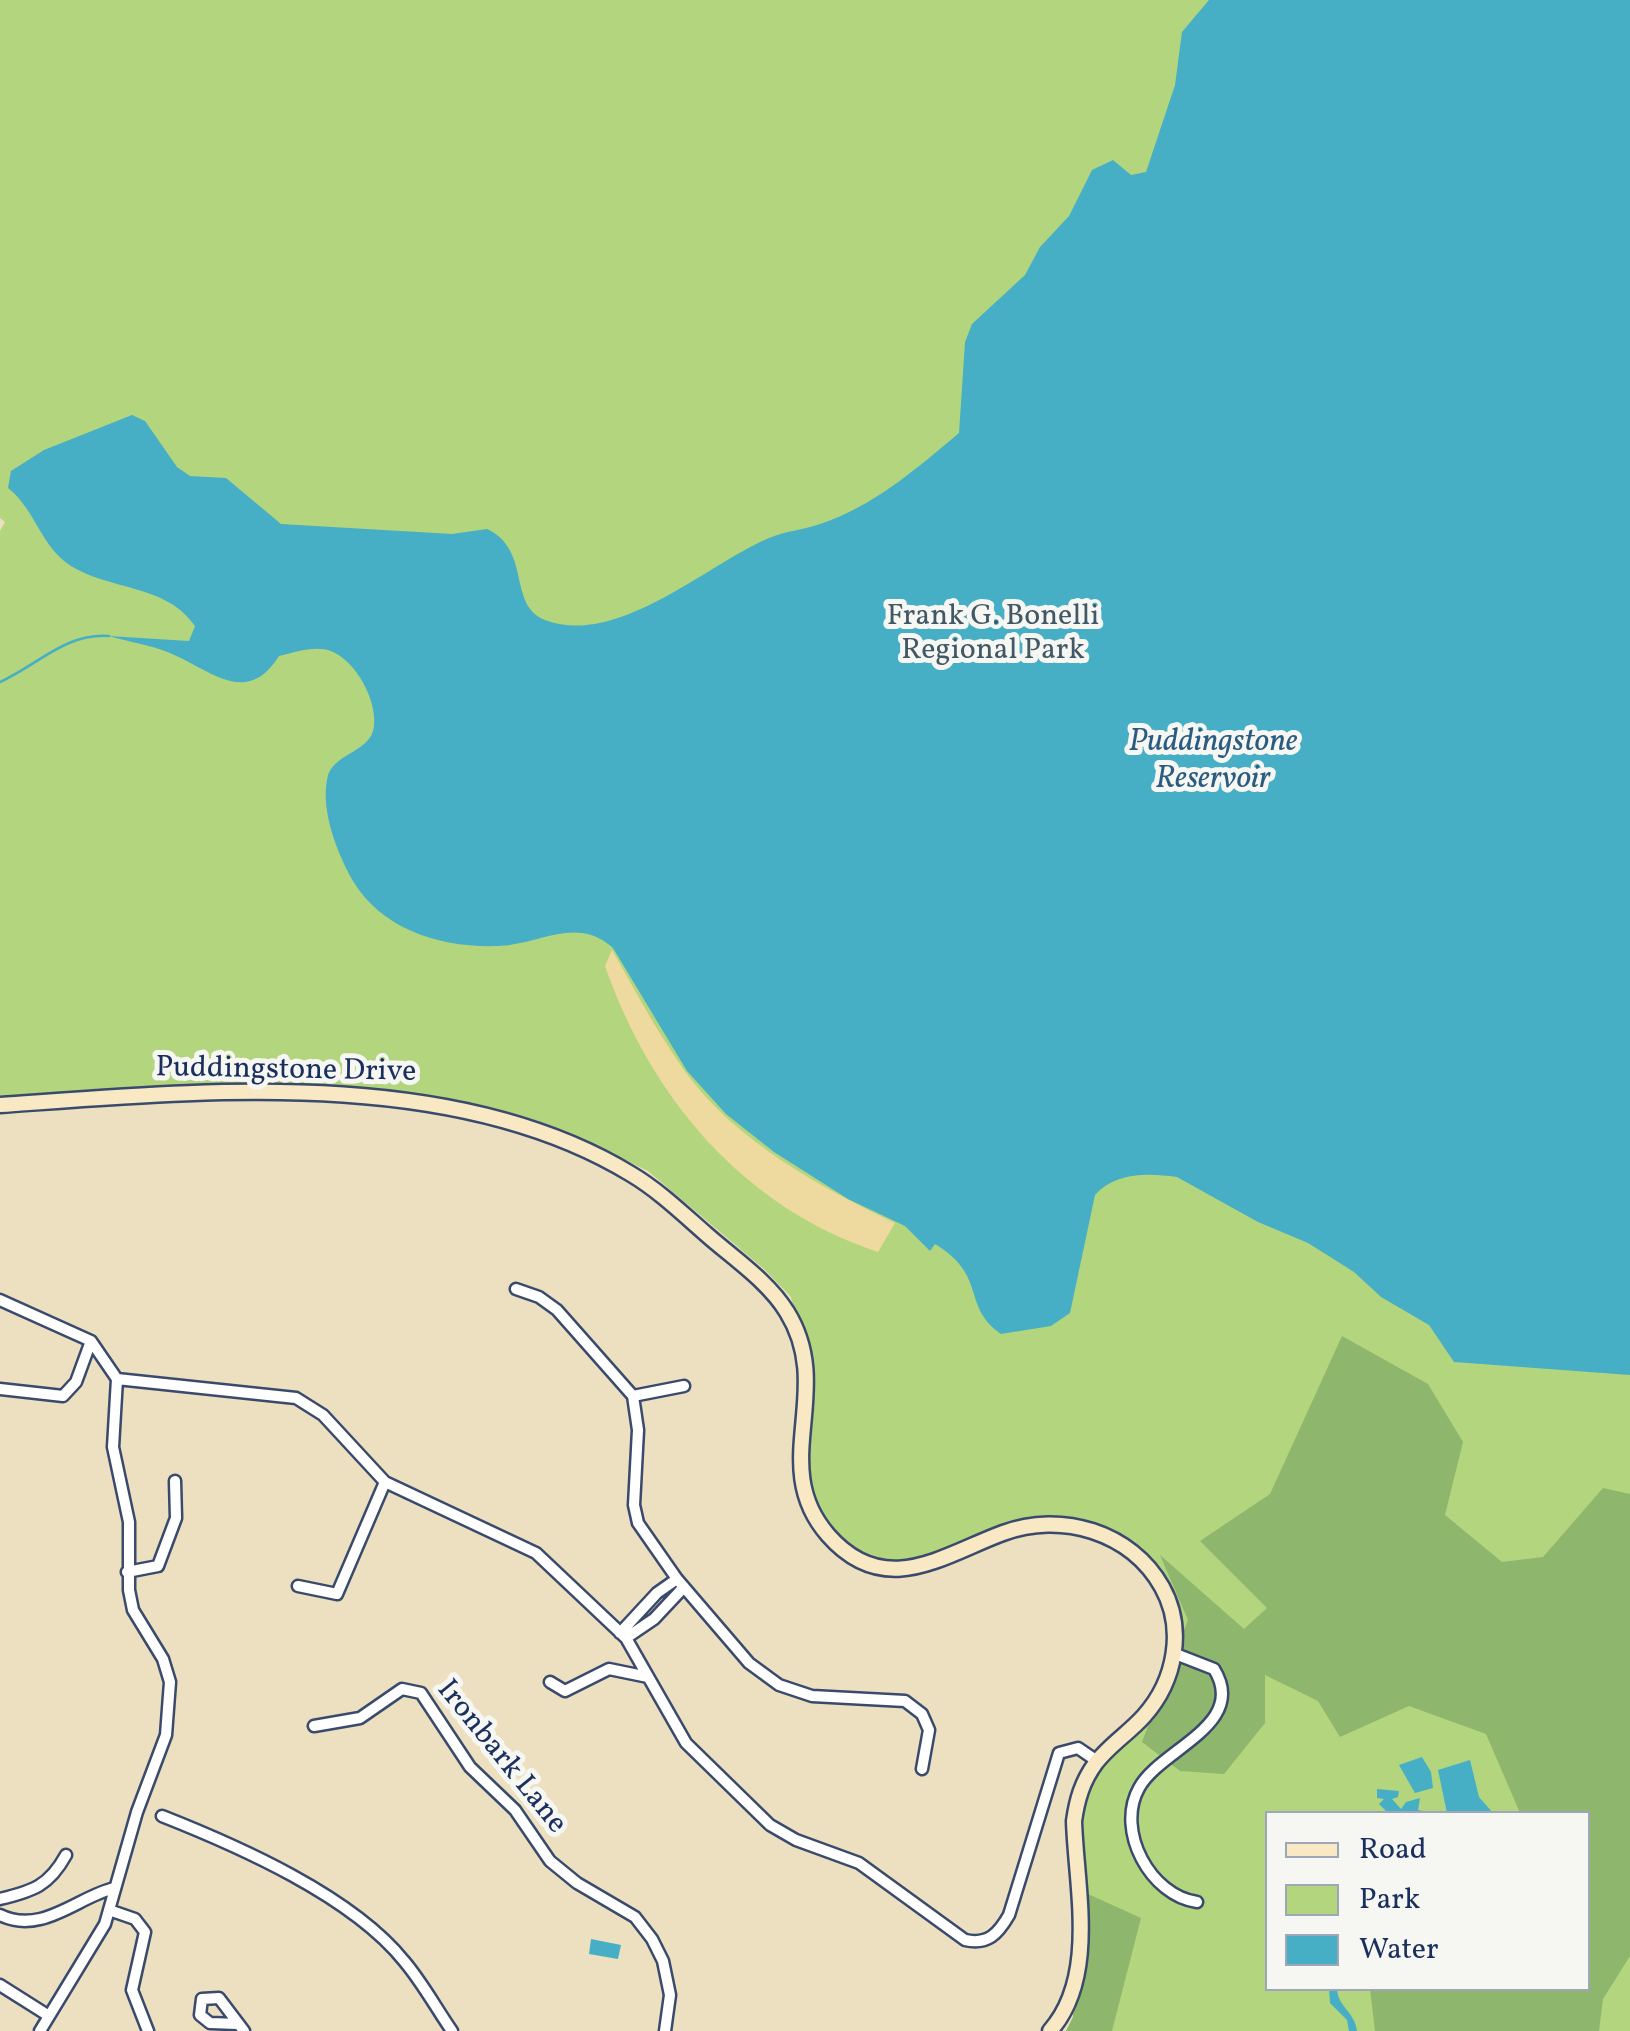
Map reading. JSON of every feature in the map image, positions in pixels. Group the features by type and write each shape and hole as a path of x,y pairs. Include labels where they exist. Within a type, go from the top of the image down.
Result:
{"street":[{"name":"Puddingstone Drive","path":"0,1105 197,1094 387,1096 462,1110 590,1153 650,1187 766,1286 788,1314 809,1370 800,1462 803,1494 831,1540 866,1562 918,1568 1030,1526 1084,1528 1132,1550 1150,1568 1174,1615 1174,1653 1168,1678 1152,1705 1097,1761 1077,1799 1074,1821 1078,1970 1072,1996 1050,2031"},
{"path":"516,1289 557,1310 633,1396 638,1430 634,1505 638,1522 680,1584 749,1663 780,1685 812,1696 905,1701 922,1714 929,1730 922,1768"},
{"path":"0,1300 91,1341 118,1379 113,1447 129,1522 128,1572 133,1610 163,1659 170,1706 166,1735 137,1812 109,1910 40,2031"},
{"path":"0,1389 63,1396 76,1382 91,1341"},
{"path":"118,1379 296,1398 323,1416 385,1482 536,1553 623,1636 686,1743 770,1825 796,1840 859,1863 952,1932 977,1942 994,1936 1009,1915 1060,1753 1078,1748 1097,1761"},
{"path":"633,1396 684,1386"},
{"path":"128,1572 158,1566 176,1518 175,1481"},
{"path":"298,1586 336,1594 385,1482"},
{"path":"623,1636 654,1619 680,1584"},
{"path":"1174,1653 1214,1669 1223,1688 1222,1700 1208,1724 1141,1784 1133,1827 1148,1875 1174,1898 1197,1902"},
{"path":"550,1682 565,1691 609,1669 648,1676"},
{"name":"Ironbark Lane","path":"314,1726 360,1718 402,1690 421,1692 470,1767 515,1810 550,1861 577,1883 635,1917 652,1939 663,1961 670,1995 664,2031"},
{"path":"162,1816 276,1865 362,1923 403,1959 452,2031"},
{"path":"0,1899 35,1891 50,1881 66,1855"},
{"path":"0,1915 18,1921 70,1911 102,1890 116,1888"},
{"path":"109,1910 135,1919 145,1932 132,1990 148,2031"},
{"path":"0,1985 49,2016"}],"green space":[{"name":"Frank G. Bonelli Regional Park","path":"0,0 1630,0 1630,2031 1066,2031 1073,2017 1076,1877 1085,1781 1145,1715 1172,1662 1165,1592 1109,1537 1030,1526 918,1568 853,1556 803,1493 809,1370 791,1297 764,1269 648,1171 571,1134 444,1098 341,1086 0,1101 0,531 5,522 0,518"},
{"path":"1342,1336 1428,1384 1463,1442 1445,1515 1502,1562 1543,1557 1603,1488 1630,1494 1630,1956 1603,1999 1599,2031 1375,2031 1370,1991 1590,1991 1590,1811 1519,1811 1486,1734 1409,1706 1340,1737 1318,1701 1265,1675 1265,1723 1224,1774 1180,1771 1142,1742 1188,1620 1160,1555 1244,1629 1267,1608 1200,1541 1270,1494"},
{"path":"1088,1894 1141,1918 1112,2031 1066,2031 1073,2017"}],"sand":[{"path":"612,950 674,1056 728,1119 808,1177 895,1223 878,1252 829,1232 785,1207 744,1177 708,1142 676,1103 624,1014 605,966"}],"water":[{"name":"Puddingstone Reservoir","path":"1209,0 1630,0 1630,1375 1454,1362 1429,1325 1381,1297 1354,1272 1308,1243 1258,1222 1177,1177 1155,1175 1123,1178 1095,1195 1070,1313 1051,1326 1001,1334 981,1313 969,1279 951,1256 935,1244 930,1251 905,1226 848,1199 774,1152 726,1114 687,1071 613,948 599,938 571,933 498,946 456,944 398,924 366,898 341,858 326,805 330,771 366,742 374,726 368,693 349,663 331,651 305,650 279,656 267,671 254,680 242,682 215,675 163,650 109,636 189,641 195,626 169,602 71,566 52,548 8,488 11,471 44,450 132,415 145,421 177,467 190,476 226,478 281,524 452,534 487,529 510,550 526,602 533,613 545,620 573,626 602,623 632,613 769,538 820,524 858,507 894,485 959,433 965,342 972,324 1025,275 1040,247 1069,216 1092,170 1113,160 1131,175 1146,172 1175,85 1182,32"},
{"path":"1422,1757 1431,1772 1433,1788 1415,1793 1399,1765"},
{"path":"1470,1760 1479,1797 1491,1811 1447,1811 1438,1770"},
{"path":"1377,1789 1399,1791 1398,1797 1392,1799 1401,1809 1406,1802 1420,1798 1418,1810 1423,1811 1386,1811 1379,1804 1384,1799 1377,1798"},
{"path":"591,1939 621,1945 618,1959 589,1954"},
{"path":"1329,1991 1338,1991 1357,2031 1349,2031 1347,2020 1330,2003"}],"waterway":[{"path":"0,682 65,645 93,636 109,636"}]}
